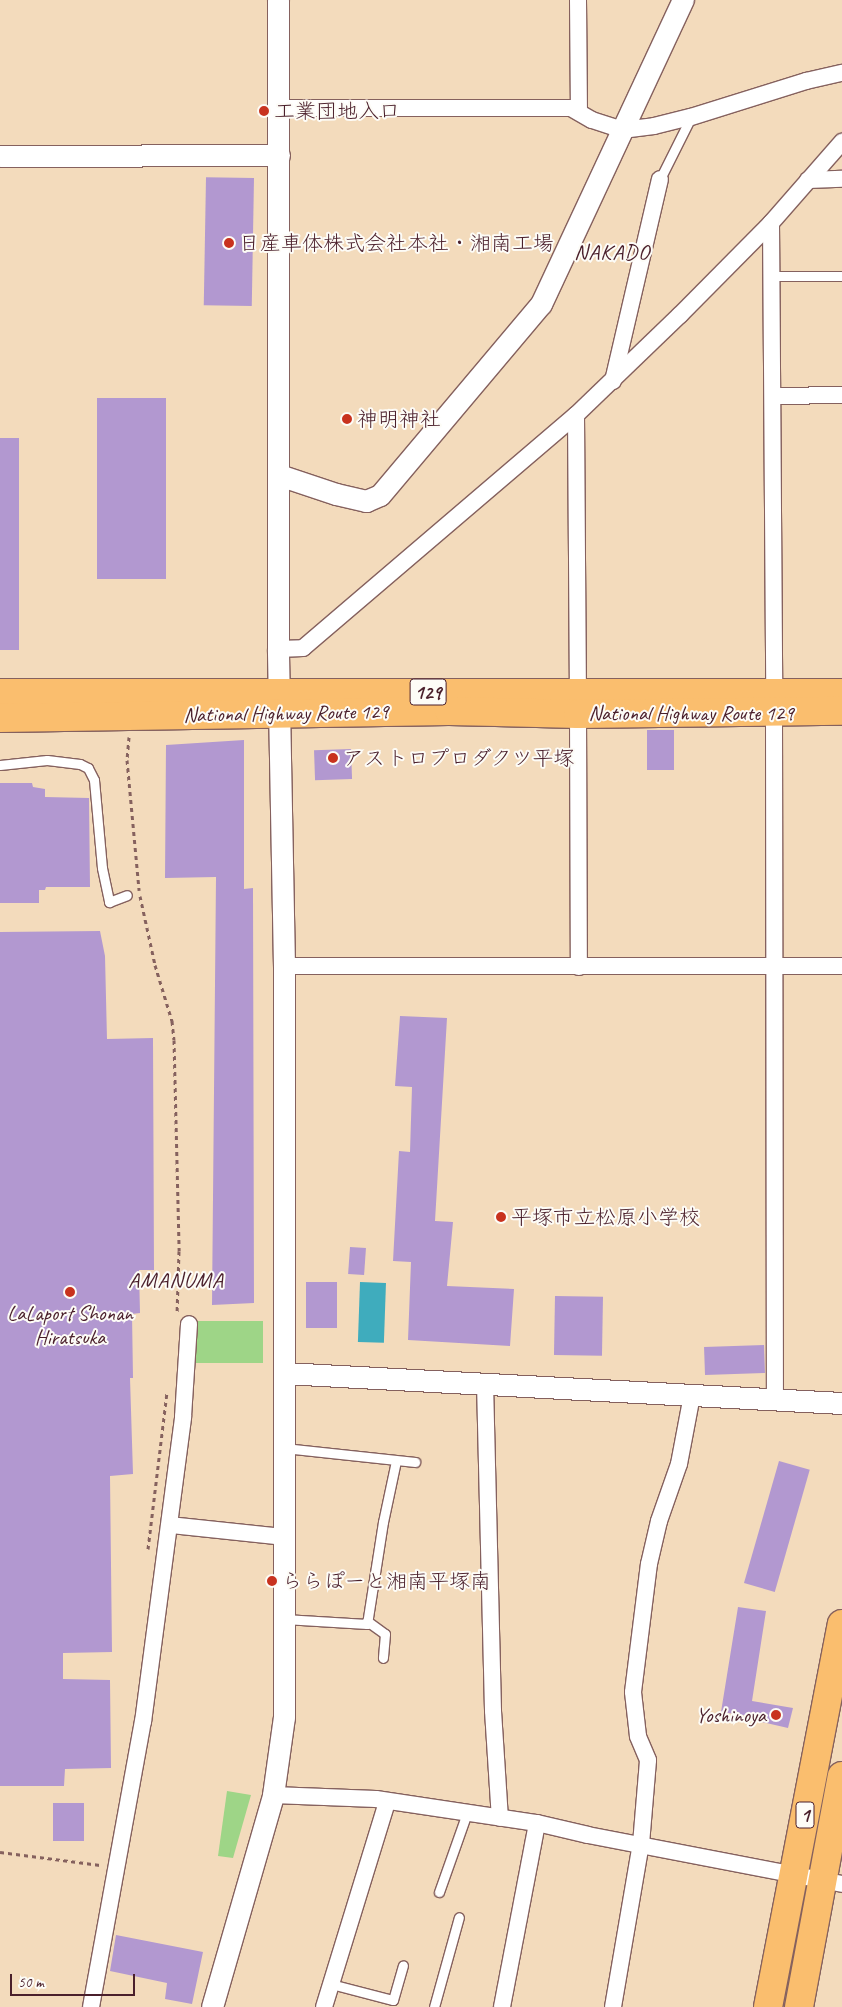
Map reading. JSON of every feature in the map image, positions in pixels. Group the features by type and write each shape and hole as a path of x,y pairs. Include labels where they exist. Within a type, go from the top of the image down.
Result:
{"highway":[{"name":"National Highway Route 129","path":"774,702 842,692"},
{"name":"National Highway Route 129","path":"0,693 279,703 774,702 842,711"},
{"name":"National Highway Route 129","path":"0,718 279,703"},
{"name":"1","path":"768,2007 842,1624"},
{"name":"1","path":"799,2007 832,1883 842,1776"}],"street":[{"path":"212,2007 273,1795 284,1716 284,966 278,649 278,0"},
{"path":"578,0 578,112"},
{"path":"279,474 336,494 366,501 380,495 541,304 683,0"},
{"path":"278,108 571,108 592,120 622,130 654,126 691,117 806,81 842,73"},
{"path":"278,649 303,648 576,415 613,381 771,223 842,142"},
{"path":"0,156 279,155"},
{"path":"613,381 660,179"},
{"path":"808,180 842,179"},
{"path":"771,223 775,1401"},
{"path":"773,396 842,395"},
{"path":"576,415 579,967"},
{"path":"284,966 842,966"},
{"path":"91,2007 143,1722 170,1525 183,1417 183,1319"},
{"path":"284,1373 775,1401 842,1403"},
{"path":"485,1383 493,1710 500,1818"},
{"path":"613,2007 641,1844 648,1760 638,1736 633,1692 650,1564 659,1521 679,1464 692,1395"},
{"path":"170,1525 284,1537"},
{"path":"273,1795 376,1799 537,1823 588,1835 793,1873 832,1883"},
{"path":"324,2007 387,1802"},
{"path":"502,2007 537,1823"}],"lane":[{"path":"660,179 691,117"},
{"path":"772,276 842,276"},
{"path":"0,766 47,760 80,764 88,768 94,780 102,868 108,902 127,896"},
{"path":"284,1448 415,1462"},
{"path":"284,1619 367,1624 383,1522 396,1461"},
{"path":"367,1621 385,1634 383,1658"},
{"path":"439,1892 467,1813"},
{"path":"434,2007 459,1917"},
{"path":"331,1984 393,2000 403,1965"}],"path":[{"path":"128,731 127,760 138,890 155,964 172,1021 174,1040 179,1251 183,1319"},
{"path":"148,1557 148,1538 167,1387"},
{"path":"0,1852 99,1866 105,1861"}],"green space":[{"path":"196,1321 263,1321 263,1363 196,1363"},
{"path":"227,1791 251,1795 233,1858 218,1856"}],"water":[{"path":"360,1282 386,1283 384,1343 358,1342"}],"building":[{"name":"日産車体株式会社本社・湘南工場","path":"206,177 254,178 252,306 204,305"},
{"path":"97,398 166,398 166,579 97,579"},
{"path":"0,438 19,438 19,650 0,650"},
{"path":"647,730 674,730 674,770 647,770"},
{"path":"244,740 244,889 253,888 254,1303 212,1305 216,877 165,878 166,745"},
{"name":"アストロプロダクツ平塚","path":"351,749 352,779 315,780 314,750"},
{"path":"0,783 32,783 33,787 45,789 45,797 89,798 90,887 46,887 45,890 39,890 39,903 0,903"},
{"name":"LaLaport Shonan Hiratsuka","path":"100,931 105,956 107,1039 153,1038 154,1270 139,1270 140,1313 132,1314 133,1378 130,1378 133,1474 110,1476 112,1652 63,1653 63,1679 110,1680 111,1768 65,1769 64,1786 0,1786 0,932"},
{"path":"400,1016 447,1018 435,1221 453,1222 447,1286 514,1289 510,1346 408,1340 411,1262 393,1261 399,1151 410,1152 412,1087 395,1086"},
{"path":"350,1247 366,1248 364,1275 348,1274"},
{"path":"306,1282 337,1282 337,1328 306,1328"},
{"path":"555,1296 603,1297 602,1356 554,1355"},
{"path":"764,1345 765,1373 705,1375 704,1347"},
{"path":"779,1461 810,1470 775,1592 744,1583"},
{"path":"738,1607 766,1611 752,1701 793,1708 788,1728 762,1722 763,1718 721,1712"},
{"path":"53,1803 84,1803 84,1841 53,1841"},
{"path":"116,1935 203,1952 192,2004 165,1999 167,1983 110,1971"}],"place":[{"name":"工業団地入口","path":"264,111"},
{"name":"日産車体株式会社本社・湘南工場","path":"229,243"},
{"name":"神明神社","path":"347,419"},
{"name":"アストロプロダクツ平塚","path":"333,758"},
{"name":"平塚市立松原小学校","path":"501,1217"},
{"name":"LaLaport Shonan Hiratsuka","path":"70,1292"},
{"name":"ららぽーと湘南平塚南","path":"272,1581"},
{"name":"Yoshinoya","path":"776,1715"}],"district":[{"name":"NAKADO","path":"612,253"},
{"name":"AMANUMA","path":"176,1281"}]}
